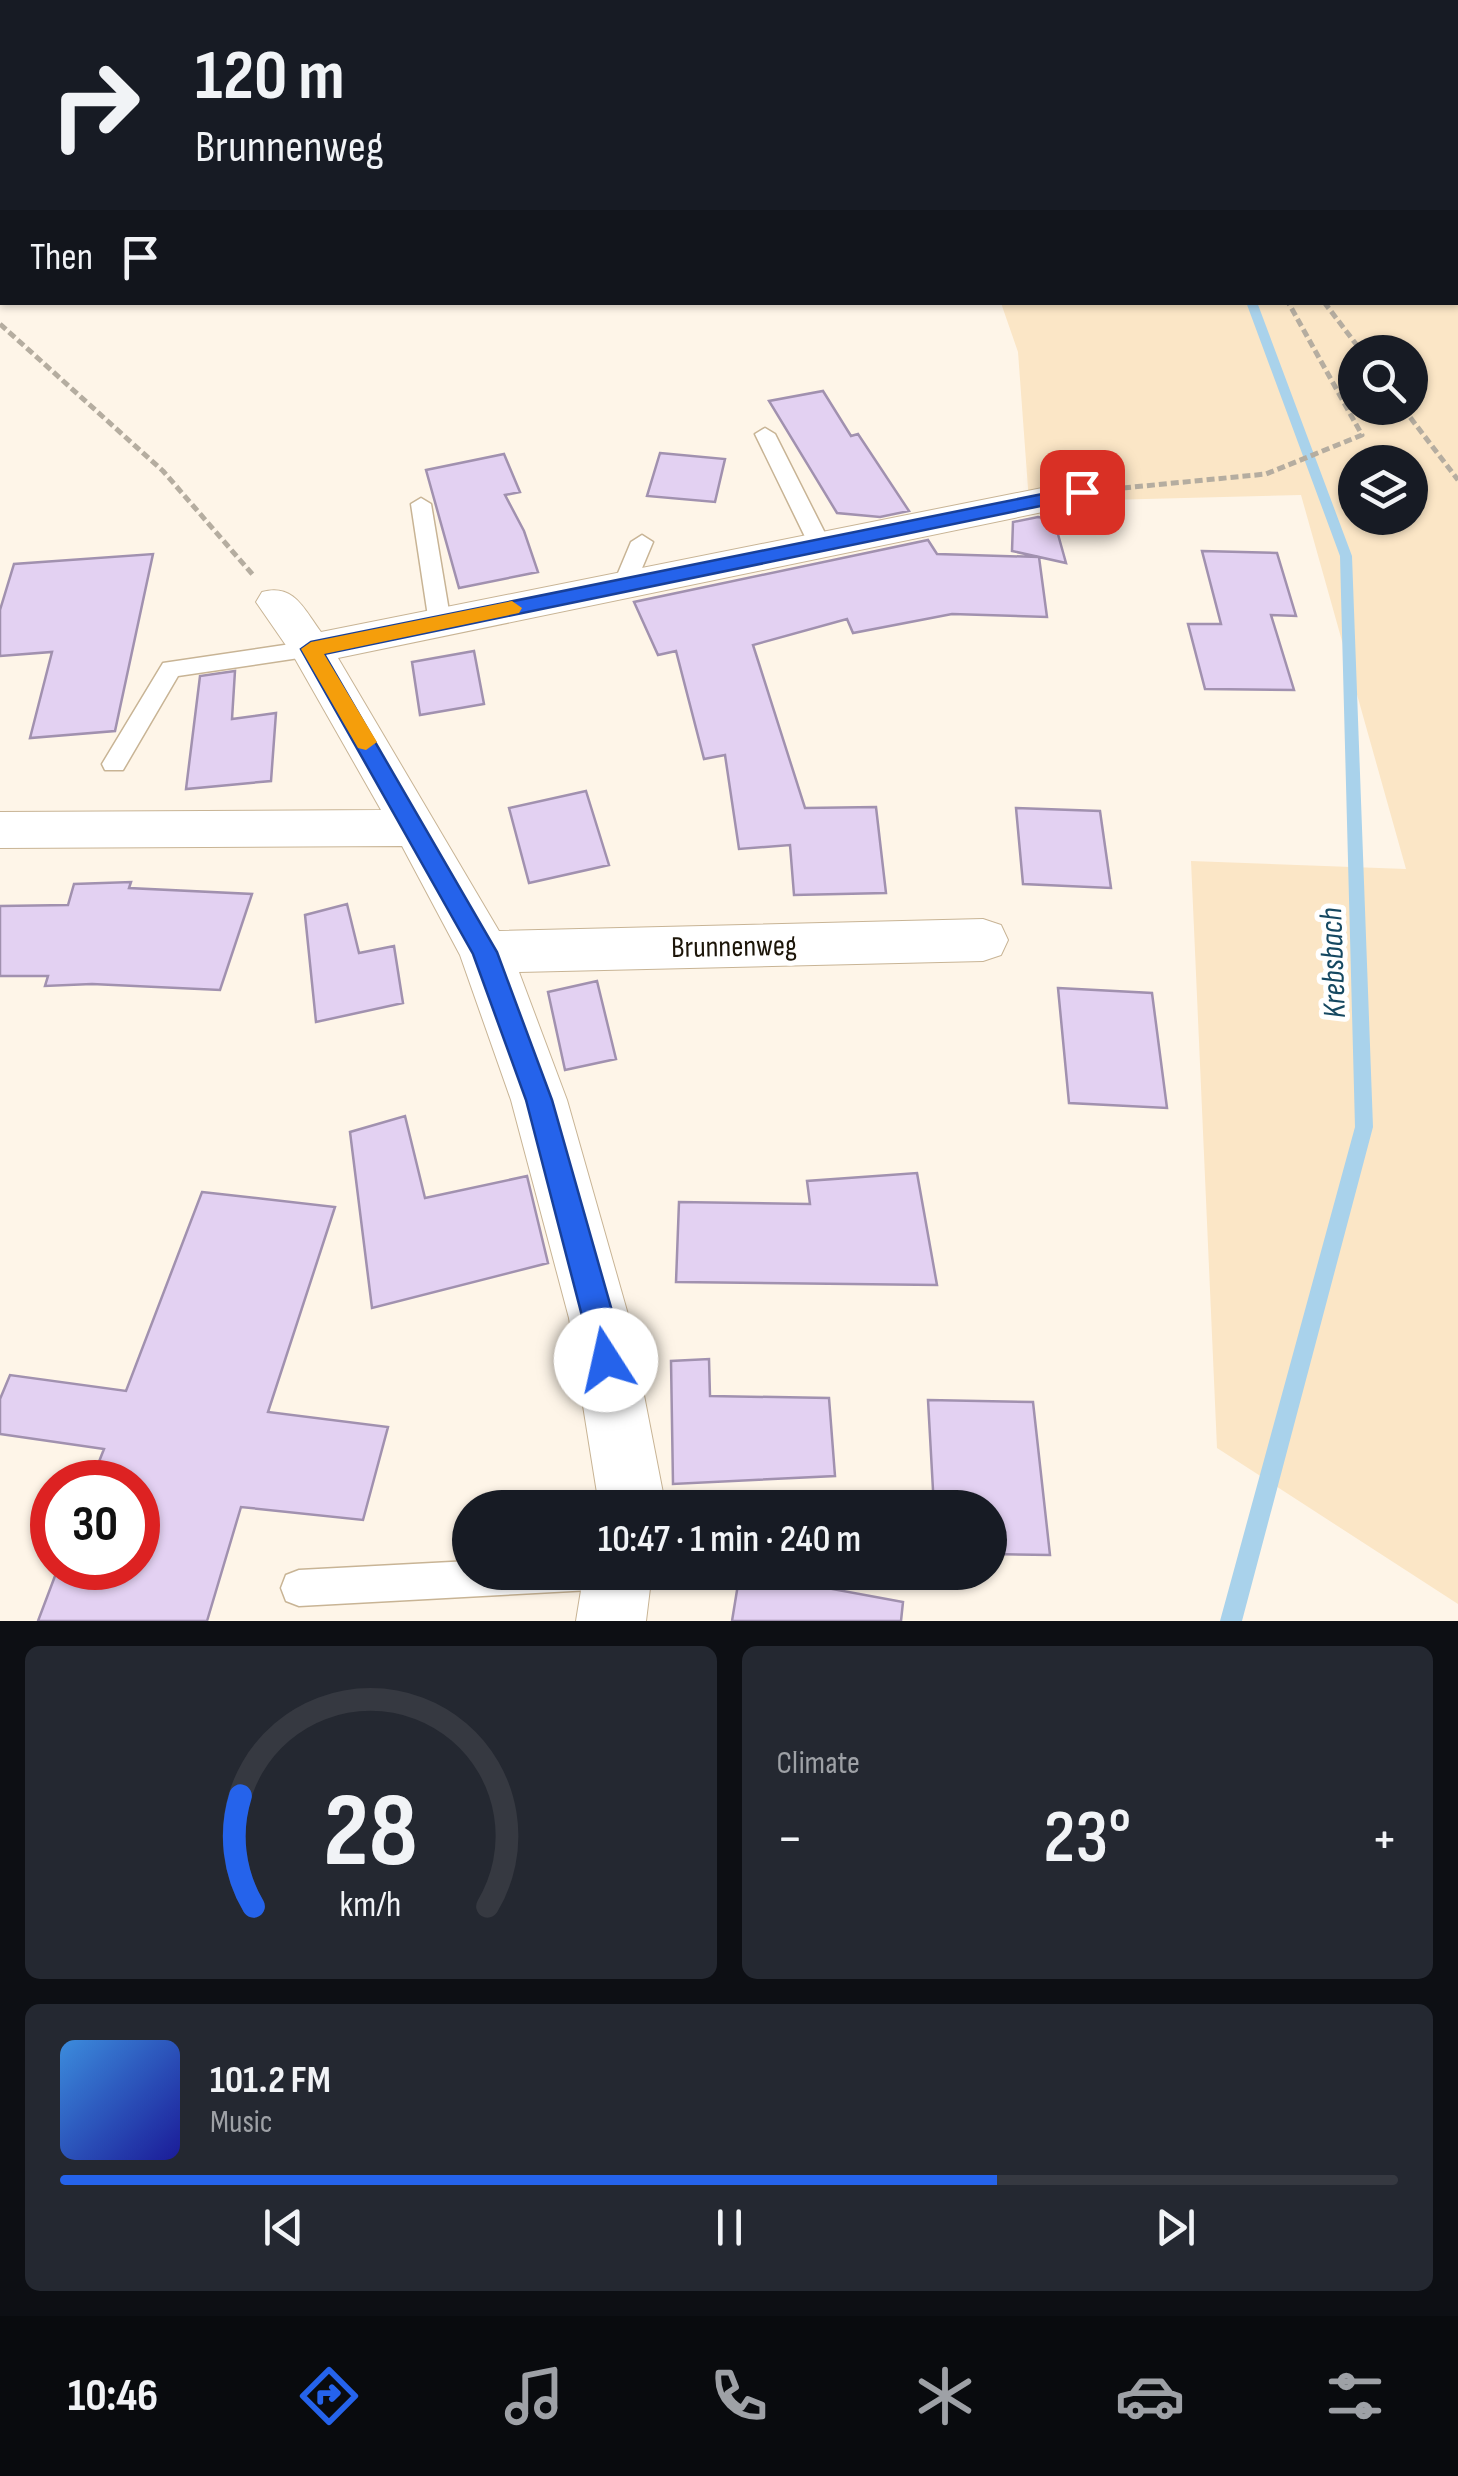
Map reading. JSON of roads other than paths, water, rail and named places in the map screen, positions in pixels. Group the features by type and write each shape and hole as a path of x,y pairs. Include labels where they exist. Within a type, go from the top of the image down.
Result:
{"street":[{"path":"311,649 1082,492"},
{"path":"277,602 311,649 485,952 539,1100 599,1318 629,1490"},
{"path":"0,830 416,828"},
{"name":"Brunnenweg","path":"485,952 982,940"},
{"path":"612,1621 616,1590"}],"lane":[{"path":"765,434 820,545"},
{"path":"421,504 440,623"},
{"path":"624,585 642,542"},
{"path":"114,764 171,669 311,649"},
{"path":"299,1588 452,1580"}],"waterway":[{"name":"Krebsbach","path":"1231,1621 1364,1127 1346,556 1252,305"}]}
